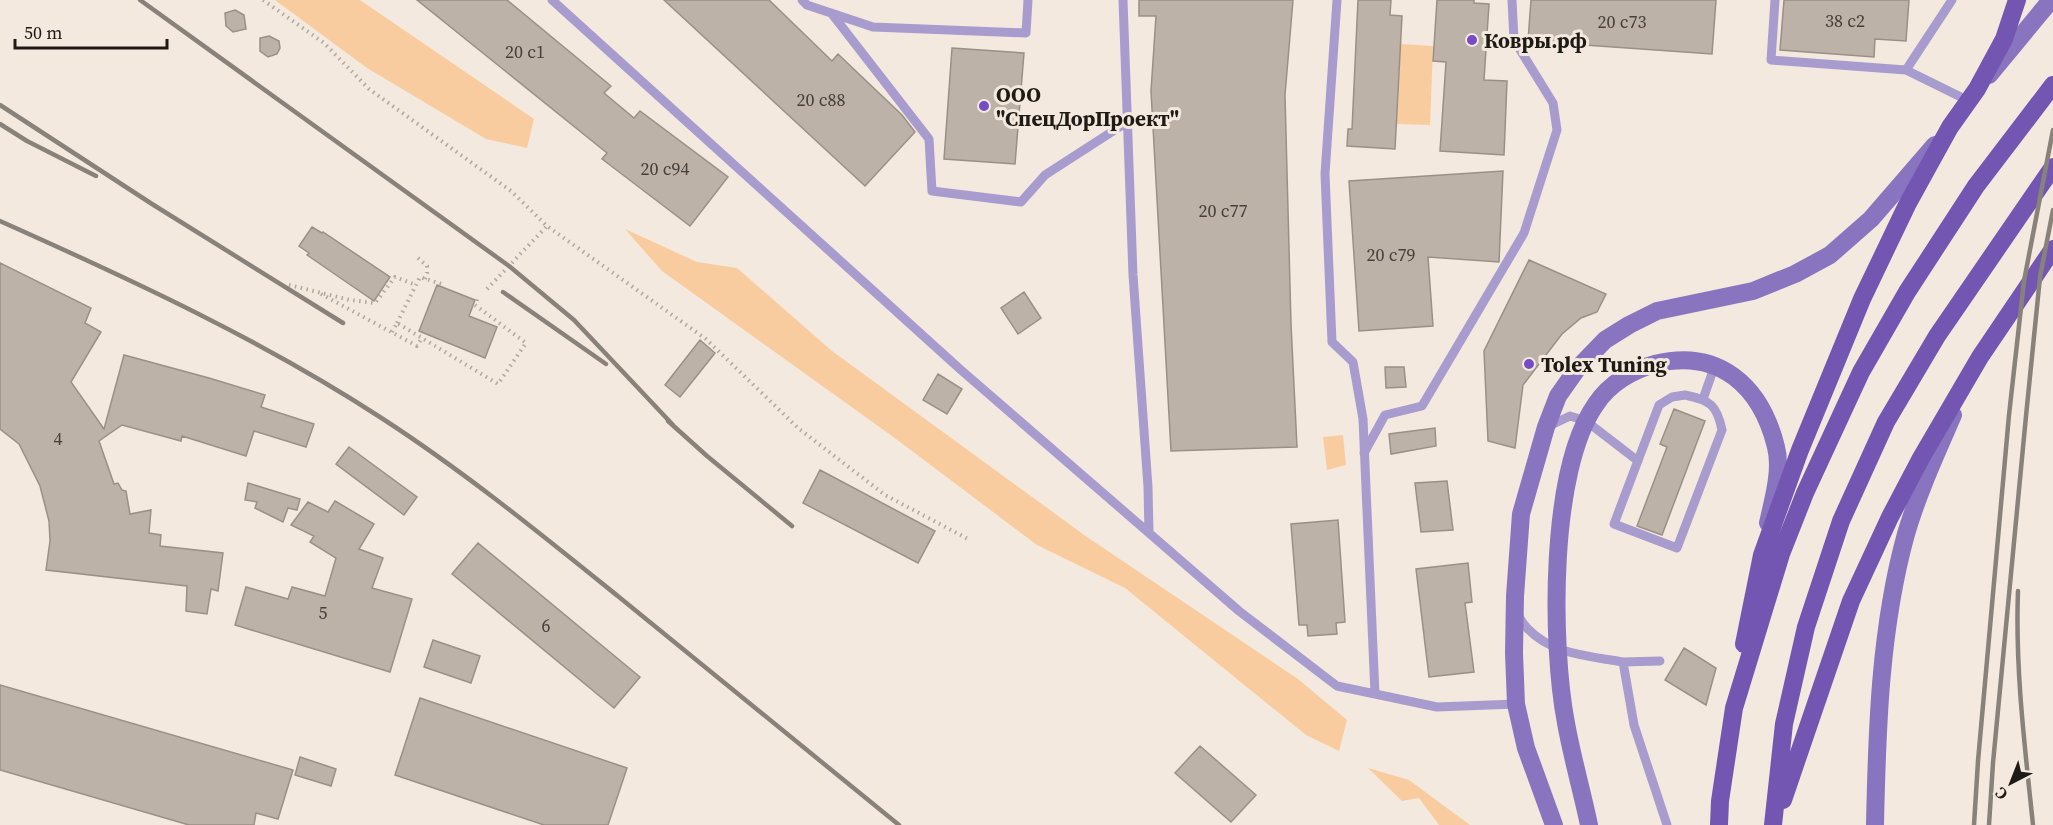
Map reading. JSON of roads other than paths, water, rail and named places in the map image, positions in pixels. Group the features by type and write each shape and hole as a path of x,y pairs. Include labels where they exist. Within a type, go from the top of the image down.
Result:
{"main road":[{"path":"1973,95 2004,39 2017,0"},
{"path":"1554,825 1526,748 1516,704 1514,653 1515,596 1521,514 1546,428 1558,396 1577,369 1605,340 1629,324 1658,311 1753,291 1795,274 1830,255 1871,219 1950,127 1973,95 2052,0"},
{"path":"1734,708 1781,554 1805,493 1861,372 1906,292 1972,192 2053,85"},
{"path":"1762,555 1800,450 1862,299 1907,205 1950,127"},
{"path":"1774,825 1786,713 1806,627 1841,521 1886,422 1937,336 2053,167"},
{"path":"1774,825 1851,601 1890,517 1921,458 1980,357 2051,250"},
{"path":"1875,825 1877,747 1884,655 1892,594 1906,534 1928,471 1980,357"},
{"path":"1589,825 1566,722 1556,649 1561,524 1570,466 1586,421 1596,403 1612,385 1640,368 1672,360 1694,360 1715,365 1732,374 1748,388 1762,408 1777,448 1777,478 1745,633 1720,801 1719,825"}],"lane":[{"path":"552,0 961,370 1239,611 1337,686 1437,707 1516,704"},
{"path":"802,0 807,5 873,27 1026,33 1028,0"},
{"path":"1123,0 1133,275 1148,487 1149,533"},
{"path":"1337,0 1325,174 1332,342 1353,362 1363,419 1376,694"},
{"path":"1364,453 1385,415 1422,406 1524,233 1557,130 1553,103 1514,40 1512,0"},
{"path":"1775,0 1771,60 1906,70 1973,95"},
{"path":"1906,70 1952,0"},
{"path":"832,14 929,140 932,191 1021,202 1046,175 1127,122"},
{"path":"1703,399 1715,365"},
{"path":"1685,395 1703,399 1714,407 1722,430 1677,548 1614,524 1638,461 1659,405 1672,397 1685,395"},
{"path":"1546,428 1570,416 1586,421 1638,461"},
{"path":"1515,596 1520,620 1535,636 1556,649 1623,662 1660,661"},
{"path":"1623,662 1634,725 1666,825"}],"railway":[{"path":"140,0 509,266 574,320 673,425"},
{"path":"0,105 152,204 343,323"},
{"path":"0,124 27,141 96,176"},
{"path":"1974,825 2009,415 2024,281 2053,130"},
{"path":"1989,825 2040,277 2053,210"},
{"path":"0,221 196,312 291,363 383,419 474,483 561,551 899,825"},
{"path":"503,292 606,364"},
{"path":"668,421 792,526"},
{"path":"2018,591 2019,679 2033,825"}],"place":[{"name":"Ковры.рф","path":"1472,40"},
{"name":"ООО \"СпецДорПроект\"","path":"984,106"},
{"name":"Tolex Tuning","path":"1529,364"}]}
